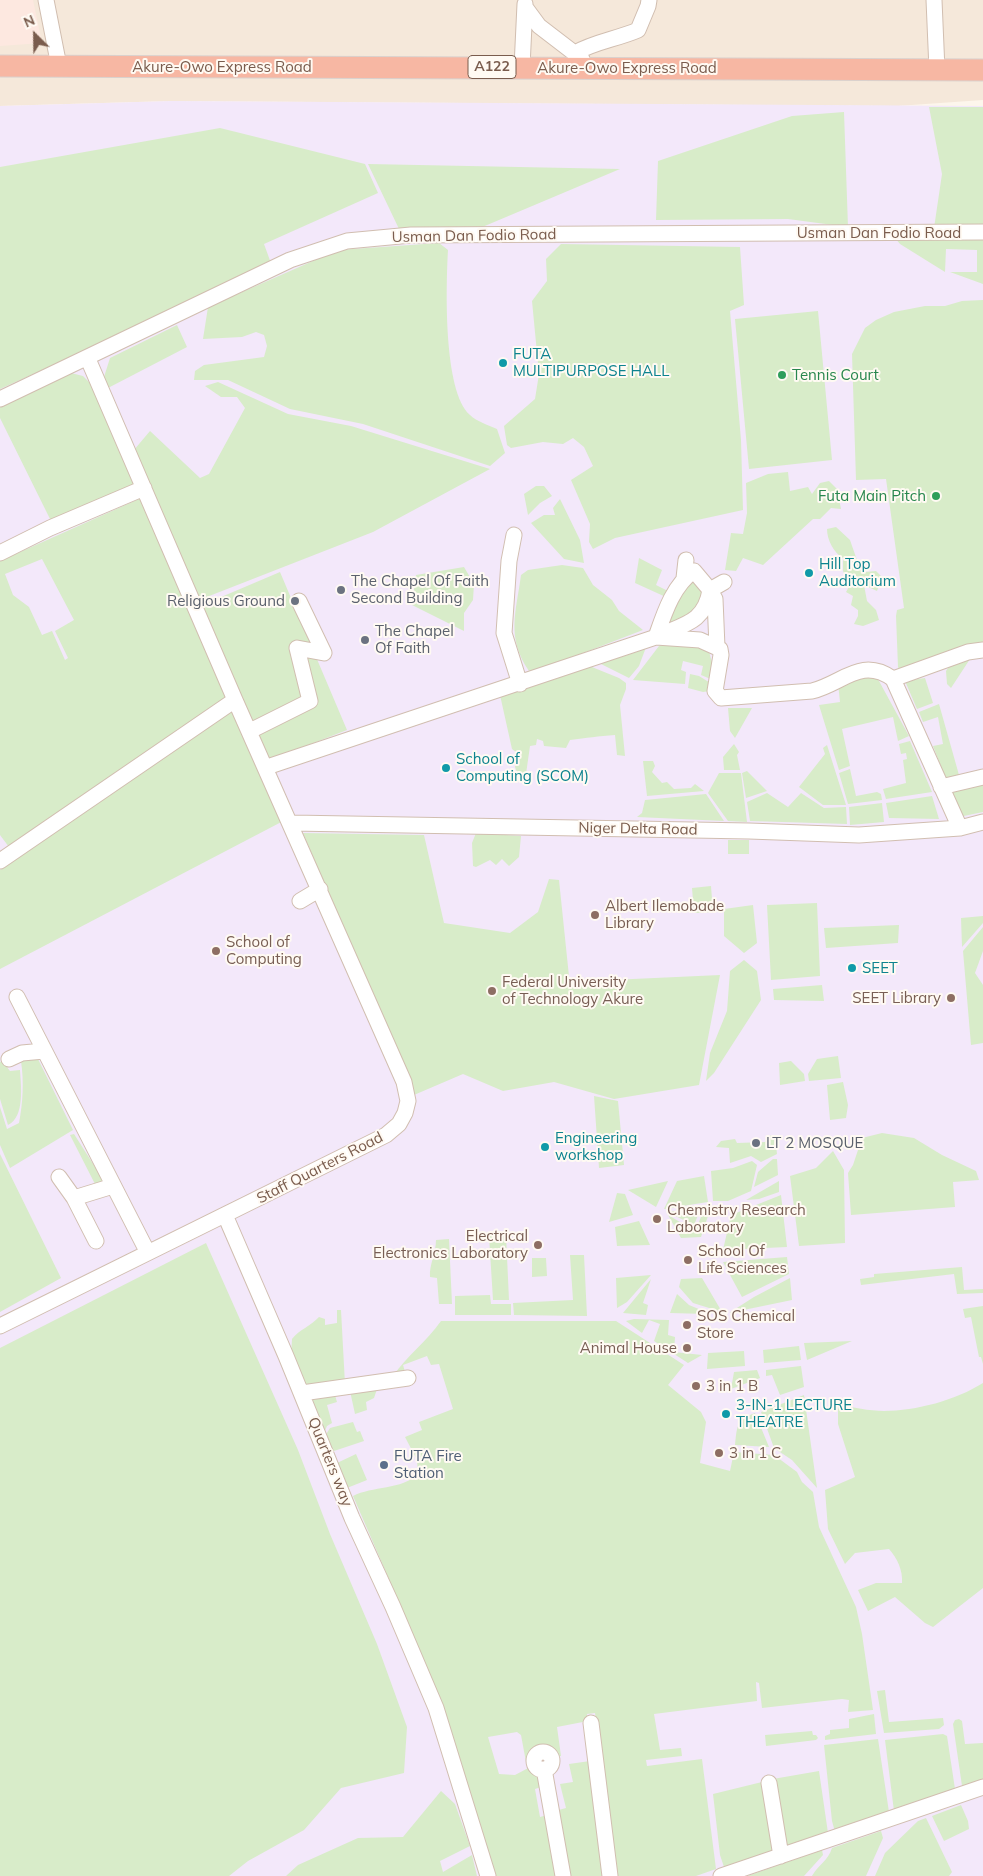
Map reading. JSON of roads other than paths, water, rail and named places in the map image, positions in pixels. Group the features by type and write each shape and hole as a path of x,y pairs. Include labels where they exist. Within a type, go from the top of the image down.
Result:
{"highway":[{"name":"Akure-Owo Express Road","path":"0,66 983,70"}],"street":[{"path":"46,0 59,66"},
{"path":"575,53 587,46 618,38 638,30 649,0"},
{"path":"934,0 937,70"},
{"path":"525,4 539,26 593,68"},
{"path":"522,67 525,4"},
{"name":"Usman Dan Fodio Road","path":"0,399 290,260 347,241 411,235 983,232"},
{"name":"Staff Quarters Road","path":"0,1326 386,1135 399,1124 408,1102 404,1082 267,767 235,700 88,358"},
{"path":"0,553 50,528 144,488"},
{"path":"514,535 509,560 504,633 520,684"},
{"path":"656,637 666,611 684,578 686,560"},
{"path":"684,578 694,572 710,590 715,599 717,647 721,655 715,691 721,698 812,692 825,688 851,673 866,670 882,670 893,679 960,828"},
{"path":"710,590 724,582"},
{"path":"267,767 656,637 695,620 708,604 710,590"},
{"path":"250,731 310,701 297,648 324,653 299,602"},
{"path":"656,637 700,640 717,647"},
{"path":"893,679 968,652 983,650"},
{"path":"2,855 235,700"},
{"path":"941,787 983,777"},
{"name":"Niger Delta Road","path":"292,824 749,831 859,835 960,828 983,822"},
{"path":"300,901 320,889"},
{"path":"17,997 147,1252"},
{"path":"9,1059 22,1053 44,1051"},
{"path":"59,1177 74,1198 96,1241"},
{"path":"74,1198 113,1186"},
{"name":"Quarters way","path":"225,1216 302,1393 352,1518 393,1607 436,1708 488,1876"},
{"path":"302,1393 408,1378"},
{"path":"591,1723 610,1876"},
{"path":"537,1759 548,1786 563,1876"},
{"path":"768,1783 781,1856"},
{"path":"721,1876 983,1787"}],"place":[{"name":"FUTA MULTIPURPOSE HALL","path":"503,363"},
{"name":"Tennis Court","path":"782,375"},
{"name":"Futa Main Pitch","path":"936,496"},
{"name":"Hill Top Auditorium","path":"809,573"},
{"name":"The Chapel Of Faith Second Building","path":"341,590"},
{"name":"Religious Ground","path":"295,601"},
{"name":"The Chapel Of Faith","path":"365,640"},
{"name":"School of Computing (SCOM)","path":"446,768"},
{"name":"Albert Ilemobade Library","path":"595,915"},
{"name":"School of Computing","path":"216,951"},
{"name":"SEET","path":"852,968"},
{"name":"Federal University of Technology Akure","path":"492,991"},
{"name":"SEET Library","path":"951,998"},
{"name":"LT 2 MOSQUE","path":"756,1143"},
{"name":"Engineering workshop","path":"545,1147"},
{"name":"Chemistry Research Laboratory","path":"657,1219"},
{"name":"Electrical Electronics Laboratory","path":"538,1245"},
{"name":"School Of Life Sciences","path":"688,1260"},
{"name":"SOS Chemical Store","path":"687,1325"},
{"name":"Animal House","path":"687,1348"},
{"name":"3 in 1 B","path":"696,1386"},
{"name":"3-IN-1 LECTURE THEATRE","path":"726,1414"},
{"name":"3 in 1 C","path":"719,1453"},
{"name":"FUTA Fire Station","path":"384,1465"}]}
